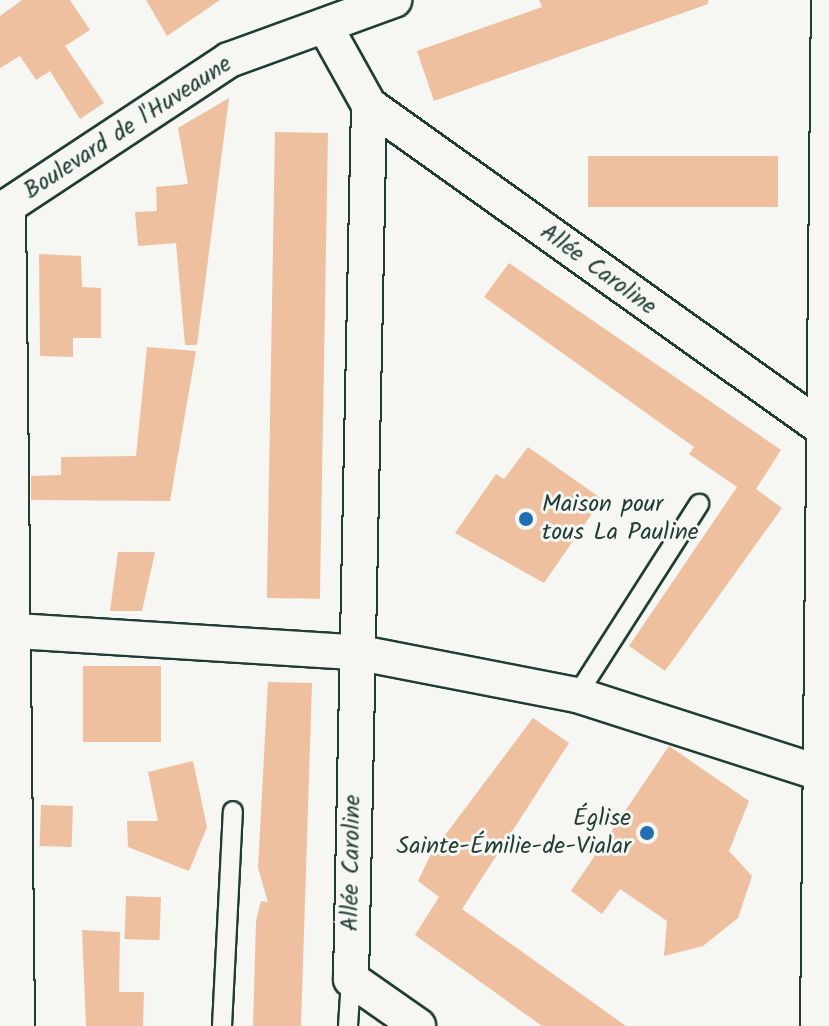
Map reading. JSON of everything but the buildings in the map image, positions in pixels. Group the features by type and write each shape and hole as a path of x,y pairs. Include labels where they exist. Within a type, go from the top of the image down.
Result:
{"street":[{"name":"Boulevard de l'Huveaune","path":"4,209 229,60 394,0"},
{"path":"818,1026 817,772 828,434 829,0"},
{"name":"Allée Caroline","path":"325,26 369,105 828,434"},
{"name":"Allée Caroline","path":"351,979 355,652 369,105"},
{"path":"4,209 17,631 8,726 8,889 17,1026"},
{"path":"17,631 355,652 577,695 817,772"},
{"path":"351,979 418,1026"}],"lane":[{"path":"577,695 699,504"},
{"path":"222,1026 233,811"},
{"path":"348,1026 351,979"}],"place":[{"name":"Maison pour tous La Pauline","path":"526,519"},
{"name":"Église Sainte-Émilie-de-Vialar","path":"647,833"}]}
